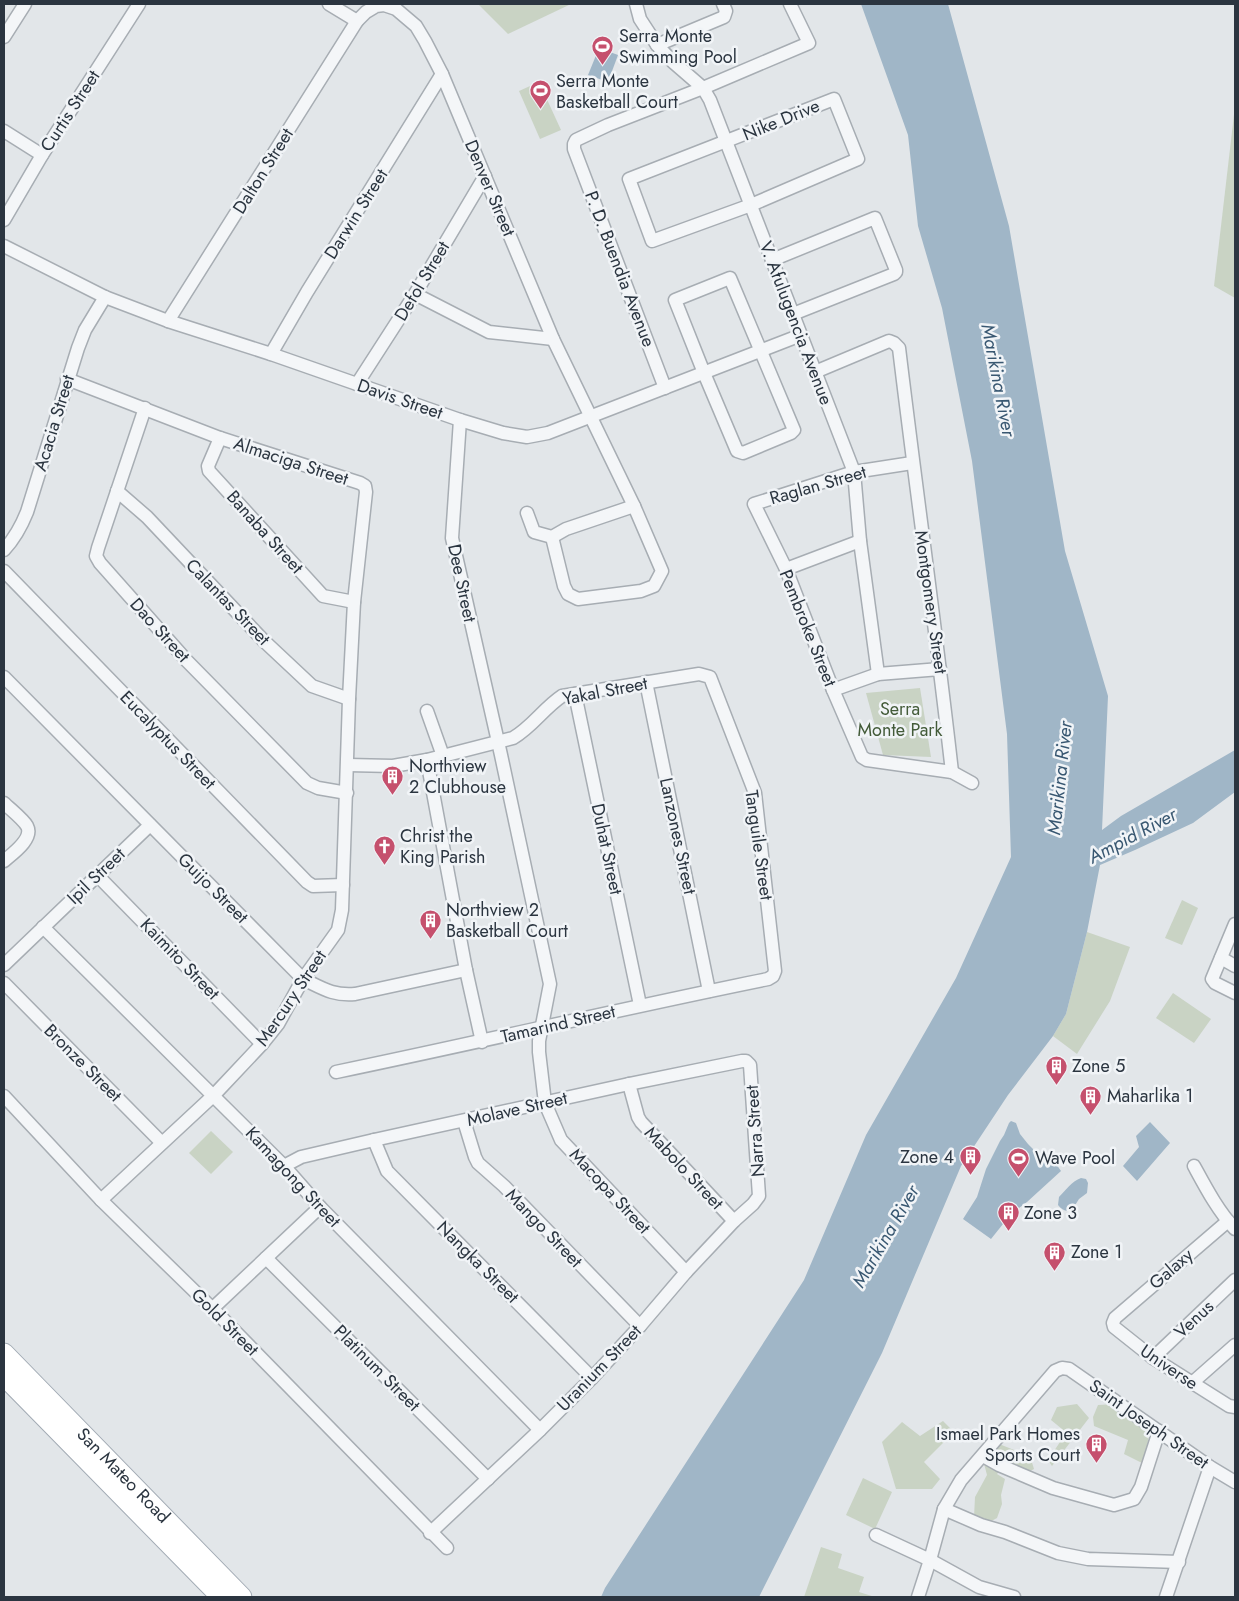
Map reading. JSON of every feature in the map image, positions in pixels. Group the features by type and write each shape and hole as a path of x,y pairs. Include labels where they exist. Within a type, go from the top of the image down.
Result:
{"main road":[{"name":"San Mateo Road","path":"4,1353 242,1597"},
{"name":"San Mateo Road","path":"4,1376 221,1597"}],"street":[{"path":"4,37 26,4"},
{"name":"Curtis Street","path":"4,220 42,155 139,4"},
{"path":"329,4 357,22"},
{"name":"V. Afulugencia Avenue","path":"636,4 640,19 657,45 703,88 710,100 854,472 860,541 878,674"},
{"path":"657,45 724,17 726,11 723,4"},
{"path":"703,88 809,43 790,4"},
{"name":"Denver Street","path":"357,22 366,12 376,6 384,5 396,9 416,26 442,74 553,339 634,506 662,571 654,586 641,591 578,599 568,594 564,586 552,537"},
{"name":"Dalton Street","path":"168,321 357,22"},
{"name":"Darwin Street","path":"271,354 307,292 442,74"},
{"name":"P. D. Buendia Avenue","path":"665,388 574,149 574,144 576,140 608,125 703,88"},
{"name":"Nike Drive","path":"726,141 834,99 855,151 858,159 751,205"},
{"path":"4,131 42,155"},
{"path":"726,141 629,179 652,241 751,205"},
{"name":"Defol Street","path":"357,384 415,294 485,176"},
{"path":"772,260 875,218 896,270 894,274 793,314"},
{"name":"Davis Street","path":"4,246 105,297 168,321 271,354 460,420 503,433 527,437 548,433 801,336"},
{"path":"730,278 761,351 794,430 792,433 742,453 738,451 675,300 730,278"},
{"path":"415,294 489,332 553,339"},
{"name":"Acacia Street","path":"4,550 20,529 27,512 78,348 85,330 105,297"},
{"name":"Montgomery Street","path":"815,372 889,342 894,343 899,348 952,772"},
{"name":"Almaciga Street","path":"67,379 220,438 365,486 366,492 354,602 348,765"},
{"name":"Dao Street","path":"145,408 96,556 100,563 187,660 308,783 318,788 347,793"},
{"name":"Dee Street","path":"460,420 452,538 550,984 542,1027"},
{"name":"Banaba Street","path":"220,438 208,466 209,471 323,596 354,602"},
{"name":"Raglan Street","path":"754,504 854,472 912,462"},
{"name":"Calantas Street","path":"117,491 147,517 264,641 312,686 349,699"},
{"name":"Pembroke Street","path":"754,504 786,569 833,690 862,757 867,760 952,772"},
{"path":"527,514 534,532 552,537 566,530 634,506"},
{"path":"786,569 860,541"},
{"name":"Eucalyptus Street","path":"4,571 307,882 313,886 343,885"},
{"path":"833,690 878,674 940,669"},
{"name":"Yakal Street","path":"348,765 393,766 498,743 522,733 553,702 562,696 699,674"},
{"name":"Tanguile Street","path":"699,674 710,677 714,685 755,793 775,971"},
{"name":"Guijo Street","path":"4,677 303,979 332,993 343,995 466,970"},
{"name":"Lanzones Street","path":"646,682 709,990"},
{"name":"Duhat Street","path":"575,694 640,1005"},
{"path":"427,711 442,756"},
{"path":"426,760 466,970 482,1042"},
{"name":"Mercury Street","path":"101,1200 214,1094 262,1044 278,1024 303,979 338,930 342,910 348,765"},
{"path":"952,772 972,783"},
{"path":"4,803 27,826 28,834 25,841 4,861"},
{"name":"Ipil Street","path":"4,965 150,825"},
{"name":"Kaimito Street","path":"97,875 262,1044"},
{"path":"1235,924 1212,979 1213,982 1235,993"},
{"name":"Kamagong Street","path":"43,927 214,1094 284,1166 320,1207 540,1430"},
{"path":"1221,958 1235,966"},
{"name":"Tamarind Street","path":"336,1072 482,1042 709,990 768,979 774,976 775,971"},
{"name":"Bronze Street","path":"4,983 162,1143"},
{"name":"Macopa Street","path":"542,1027 539,1052 545,1103 561,1140 686,1272"},
{"name":"Molave Street","path":"284,1166 301,1157 629,1084 742,1061 750,1065"},
{"name":"Narra Street","path":"750,1065 759,1196"},
{"name":"Mabolo Street","path":"629,1084 638,1117 734,1221"},
{"name":"Gold Street","path":"4,1096 101,1200 212,1309 430,1533 447,1548"},
{"name":"Mango Street","path":"464,1121 478,1162 504,1186 640,1326"},
{"name":"Nangka Street","path":"374,1140 387,1171 592,1378"},
{"path":"1194,1166 1206,1189 1232,1225"},
{"name":"Uranium Street","path":"430,1533 540,1430 592,1378 686,1272 734,1221 754,1204 759,1196"},
{"path":"212,1309 320,1207"},
{"name":"Galaxy","path":"1115,1318 1232,1225"},
{"name":"Platinum Street","path":"266,1258 488,1479"},
{"name":"Venus","path":"1153,1358 1235,1280"},
{"name":"Universe","path":"1115,1318 1114,1327 1153,1358 1228,1406 1235,1407"},
{"path":"1192,1383 1235,1345"},
{"name":"Saint Joseph Street","path":"983,1456 1055,1371 1062,1368 1070,1369 1210,1467 1235,1482"},
{"path":"918,1597 944,1509 961,1480 983,1456 999,1465 1053,1488 1114,1505 1134,1499 1141,1487 1158,1431"},
{"path":"1166,1597 1210,1467"},
{"path":"944,1509 981,1525 1005,1532 1058,1553 1088,1559 1178,1562"},
{"path":"876,1535 930,1560 979,1586 1014,1597"}],"green space":[{"path":"478,4 571,4 508,34"},
{"name":"Serra Monte Basketball Court","path":"539,82 561,130 540,139 519,91"},
{"path":"1235,106 1235,298 1214,286"},
{"name":"Serra Monte Park","path":"920,688 931,757 883,755 866,693"},
{"path":"1182,900 1198,908 1182,945 1165,938"},
{"path":"1087,932 1130,947 1110,1001 1077,1054 1053,1036 1066,1014"},
{"path":"1173,993 1211,1019 1194,1043 1156,1018"},
{"path":"211,1131 233,1152 211,1174 189,1153"},
{"path":"1077,1404 1089,1418 1052,1466 1048,1460 1062,1439 1062,1429 1051,1420 1057,1407"},
{"path":"1115,1404 1150,1429 1144,1464 1124,1454 1128,1440 1094,1426 1093,1417 1098,1405"},
{"path":"943,1421 954,1432 924,1462 940,1479 932,1489 896,1489 882,1442 902,1422 920,1436"},
{"path":"984,1442 994,1442 1022,1453 1015,1458 1030,1456 1034,1469 1021,1476 1001,1469 997,1474 1005,1479 1001,1495 1002,1504 997,1518 984,1525 974,1517 975,1497 987,1475 981,1452"},
{"path":"863,1478 892,1492 875,1529 846,1515"},
{"path":"821,1547 842,1554 838,1568 864,1577 859,1592 875,1597 804,1597"}],"water":[{"path":"861,4 948,4 1009,226 1065,551 1108,696 1102,830 1121,816 1235,750 1235,792 1193,823 1100,865 1087,932 1066,1014 1053,1036 1008,1095 961,1166 882,1353 759,1597 601,1597 804,1280 866,1135 956,978 1011,857 1007,734 972,461 942,308 918,226 908,135"},
{"name":"Serra Monte Swimming Pool","path":"599,48 618,55 608,82 588,75"},
{"name":"Wave Pool","path":"1011,1121 1016,1123 1020,1134 1035,1151 1049,1156 1061,1171 1011,1214 991,1239 963,1219 977,1197 986,1169"},
{"path":"1150,1122 1170,1143 1137,1181 1123,1166 1139,1147 1136,1136"},
{"path":"1081,1178 1086,1179 1088,1183 1087,1193 1079,1199 1072,1210 1063,1209 1058,1205 1059,1197 1072,1183"}],"place":[{"name":"Serra Monte Swimming Pool","path":"603,65"},
{"name":"Serra Monte Basketball Court","path":"540,110"},
{"name":"Northview 2 Clubhouse","path":"393,795"},
{"name":"Christ the King Parish","path":"384,865"},
{"name":"Northview 2 Basketball Court","path":"430,939"},
{"name":"Zone 5","path":"1056,1085"},
{"name":"Maharlika 1","path":"1091,1115"},
{"name":"Zone 4","path":"970,1176"},
{"name":"Wave Pool","path":"1019,1177"},
{"name":"Zone 3","path":"1008,1232"},
{"name":"Zone 1","path":"1055,1271"},
{"name":"Ismael Park Homes Sports Court","path":"1096,1463"}],"water label":[{"name":"Marikina River","path":"999,380"},
{"name":"Marikina River","path":"1059,778"},
{"name":"Ampid River","path":"1132,835"},
{"name":"Marikina River","path":"885,1236"}]}
